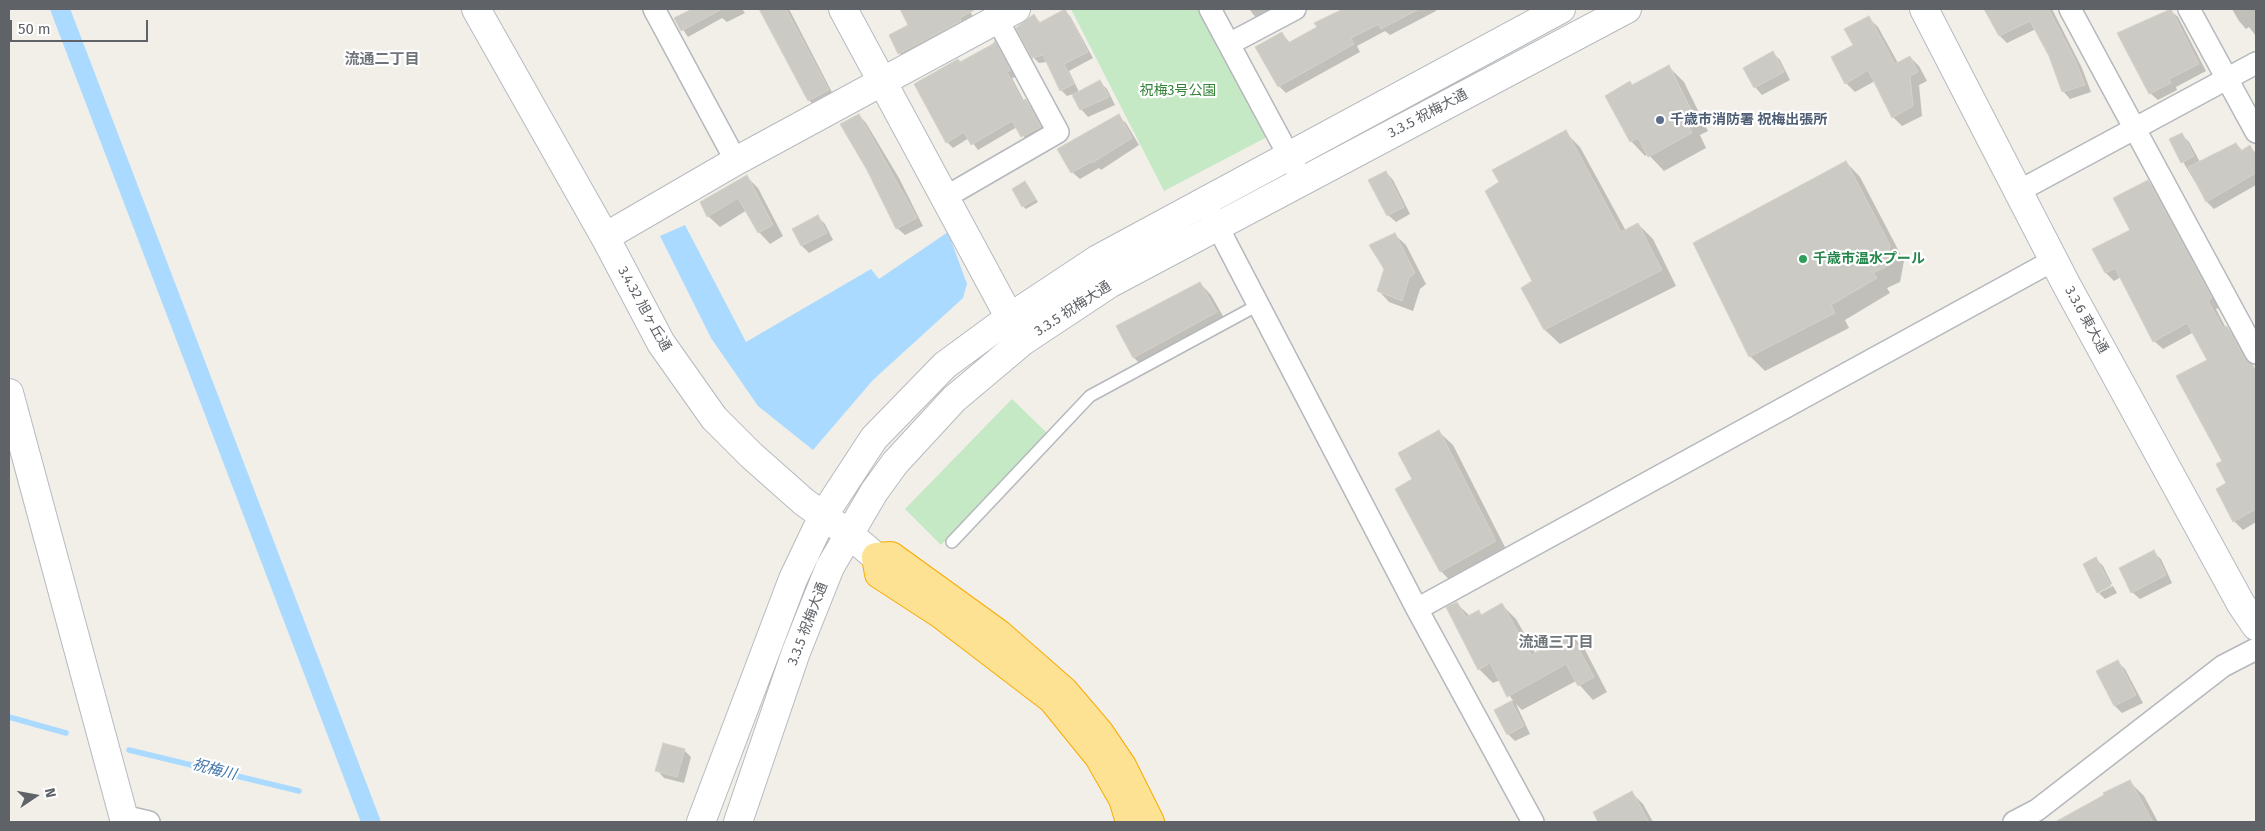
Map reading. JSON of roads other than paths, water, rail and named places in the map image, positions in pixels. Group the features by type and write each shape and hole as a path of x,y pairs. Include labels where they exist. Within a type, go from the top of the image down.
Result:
{"highway":[{"path":"1130,822 1123,799 1099,757 1052,699 942,616 879,574 876,557 891,556 999,634 1064,691 1099,732 1122,766 1150,822"}],"street":[{"name":"3.4.32 旭ヶ丘通","path":"476,9 605,237 661,343 714,418 751,455 804,502 849,534 876,557"},
{"path":"654,9 736,161"},
{"path":"843,9 1008,318 1023,341"},
{"path":"1210,9 1302,181"},
{"path":"1229,44 1295,9"},
{"name":"3.3.5 祝梅大通","path":"701,822 789,588 823,516 874,438 945,365 1008,318 1098,259 1205,203 1289,154 1561,9"},
{"name":"3.3.5 祝梅大通","path":"738,822 796,652 830,566 895,462 954,399 1023,341 1109,284 1218,228 1302,181 1627,9"},
{"name":"3.3.6 東大通","path":"1924,9 2054,260 2241,604 2256,626"},
{"path":"2070,9 2256,353"},
{"path":"2190,9 2256,132"},
{"path":"605,237 881,80 1007,14 1058,132 944,198"},
{"path":"2019,192 2256,63"},
{"path":"1205,203 1417,609 1533,822"},
{"path":"1417,609 2054,260"},
{"path":"9,393 124,819 150,822"},
{"path":"2014,822 2037,810 2223,666 2256,649"}],"lane":[{"path":"952,542 1090,396 1258,305"}],"water":[{"path":"685,225 746,342 871,269 879,279 948,232 967,284 963,298 873,380 813,450 758,406 711,338 660,236"}],"waterway":[{"path":"60,9 371,822"},
{"name":"祝梅川","path":"9,717 66,733"},
{"name":"祝梅川","path":"129,750 299,791"}],"place":[{"name":"千歳市消防署 祝梅出張所","path":"1660,120"},
{"name":"千歳市温水プール","path":"1803,259"}],"district":[{"name":"流通二丁目","path":"382,60"},
{"name":"流通三丁目","path":"1556,643"}],"park label":[{"name":"祝梅3号公園","path":"1178,91"}]}
